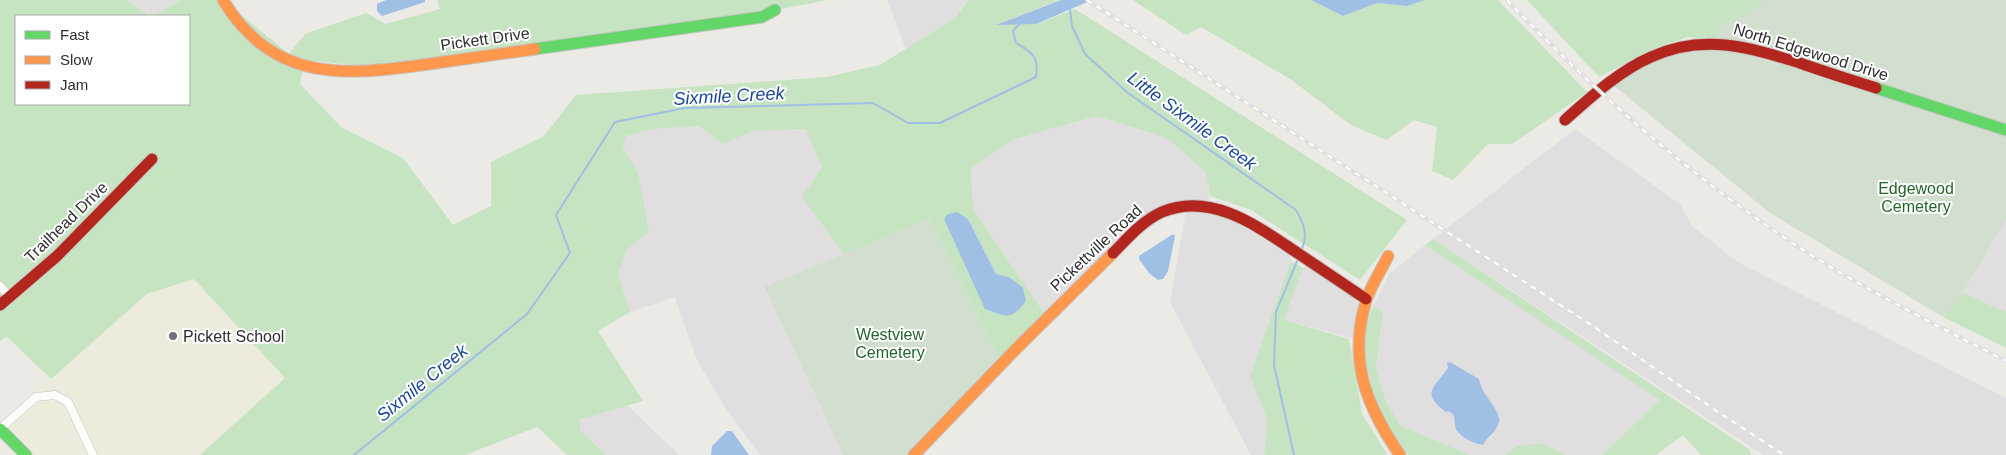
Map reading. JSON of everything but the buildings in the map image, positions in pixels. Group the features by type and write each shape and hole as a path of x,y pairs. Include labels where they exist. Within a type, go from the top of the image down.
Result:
{"street":[{"name":"Pickett Drive","path":"223,0 252,36 274,53 293,63 338,72 378,71 762,17 775,10"},
{"name":"North Edgewood Drive","path":"1565,120 1597,91 1632,66 1649,57 1662,51 1689,44 1722,42 1755,49 2006,130"},
{"name":"Trailhead Drive","path":"0,305 57,256 152,159"},
{"name":"Pickettville Road","path":"914,455 1027,338 1142,224 1169,209 1184,206 1205,206 1231,213 1271,234 1366,300"},
{"path":"1388,256 1366,300 1358,344 1362,379 1374,417 1400,455"},
{"path":"0,286 10,297"},
{"path":"26,455 0,429 36,397 55,395 68,402 93,455"}],"shaded area":[{"path":"126,0 181,0 155,15 151,15"},
{"path":"887,0 967,0 955,18 906,49"},
{"path":"1097,116 1167,138 1207,172 1210,203 1137,223 1044,313 973,209 971,168 1012,140"},
{"path":"699,126 723,144 753,131 805,129 822,167 803,197 844,254 764,288 843,455 760,455 722,403 696,358 675,297 630,312 617,275 626,250 638,173 623,145 625,136 654,129"},
{"path":"1575,129 1680,204 1692,226 1739,263 2006,398 2006,455 1763,455 1433,239"},
{"path":"1186,212 1202,212 1226,217 1290,254 1291,261 1250,376 1268,422 1264,455 1251,455 1170,302"},
{"path":"2006,220 2006,312 1963,293"},
{"path":"1425,245 1661,400 1602,455 1566,455 1542,443 1517,446 1505,455 1470,455 1401,426 1386,402 1376,368 1383,313 1373,306 1389,274","holes":["1450,362 1479,379 1480,388 1499,415 1499,422 1491,437 1485,441 1483,446 1458,434 1453,414 1433,390"]},
{"path":"1307,266 1355,299 1359,306 1354,339 1284,320 1303,268"},
{"name":"Pickett School","path":"194,279 285,378 200,455 32,455 0,424 147,294"},
{"path":"627,405 679,455 606,455 580,430 580,419"}],"green space":[{"path":"0,0 126,0 149,15 15,15 15,105 190,105 190,15 155,15 181,0 230,0 237,12 289,54 305,34 366,13 386,24 440,9 437,0 828,0 756,14 399,63 363,66 305,60 300,84 341,127 403,158 453,225 491,206 491,162 544,136 576,95 827,77 880,65 955,18 968,0 1059,0 998,24 1036,24 1075,9 1407,220 1360,280 1251,210 1210,196 1206,172 1167,138 1097,116 1012,140 971,168 973,209 1044,313 999,360 929,219 844,254 802,197 822,167 805,129 753,131 723,144 699,126 654,129 626,136 623,146 638,173 649,232 626,250 618,275 630,312 598,331 643,401 580,419 580,430 606,455 567,455 537,427 465,455 200,455 285,378 194,279 147,294 51,379 6,336 0,341","holes":["968,219 996,274 1009,277 985,309"]},
{"path":"1133,0 1311,0 1343,16 1377,3 1407,6 1425,0 1498,0 1587,92 1512,144 1488,144 1453,180 1432,171 1437,127 1414,120 1386,140 1351,125 1290,79 1201,27 1186,35"},
{"path":"1527,0 1768,0 1719,27 1717,39 1688,37 1652,49 1599,77"},
{"path":"1768,0 2006,0 2006,126 1717,39 1718,27"},
{"name":"Edgewood Cemetery","path":"1716,46 1747,51 2006,135 2006,220 1963,293 1943,317 1770,213 1613,85 1660,56 1690,49"},
{"name":"Westview Cemetery","path":"929,219 999,360 908,455 843,455 764,287"},
{"path":"1433,239 1750,450 1751,455 1701,455 1683,435 1656,455 1602,455 1660,400 1425,245"},
{"path":"1291,261 1303,268 1284,320 1349,339 1362,414 1387,454 1385,455 1264,455 1268,422 1250,376"},
{"path":"1963,293 2006,312 2006,348 1943,317"},
{"path":"1373,306 1383,313 1376,368 1386,402 1401,426 1470,455 1408,455 1386,425 1373,391 1365,360 1366,326"},
{"path":"1542,443 1566,455 1505,455 1517,446"}],"water":[{"path":"386,0 425,0 425,2 382,16 377,11 377,4"},
{"path":"1061,0 1092,0 1036,24 996,25"},
{"path":"1311,0 1425,0 1407,6 1377,3 1343,16"},
{"path":"957,212 968,219 996,274 1009,277 1023,288 1026,301 1016,312 1008,316 985,309 944,219 948,214"},
{"path":"1173,234 1175,236 1168,271 1163,279 1158,280 1149,273 1139,259 1139,256"},
{"path":"1450,362 1479,379 1483,391 1499,418 1498,426 1483,445 1470,441 1461,435 1456,429 1453,414 1449,411 1446,412 1438,406 1432,395 1434,386 1448,368 1447,363"},
{"path":"727,431 732,431 749,455 711,455 712,446"}],"waterway":[{"name":"Little Sixmile Creek","path":"1070,9 1072,26 1085,54 1128,93 1296,210 1304,229 1305,239 1302,249"},
{"name":"Sixmile Creek","path":"354,455 527,314 570,253 556,215 615,122 685,108 873,103 908,123 940,123 1036,77 1037,64 1034,56 1016,43 1013,31 1021,22"},
{"name":"Little Sixmile Creek","path":"1294,455 1274,365 1276,312 1298,259"}],"railway":[{"path":"1087,0 1593,326 1784,455"},
{"path":"1507,0 1573,66 1641,128 1712,186 1749,213 1841,273 1895,304 2006,361"}],"traffic: fast":[{"path":"535,49 762,17 775,10"},
{"path":"1876,88 2006,130"},
{"path":"0,429 26,455"}],"traffic: slow":[{"path":"223,0 243,27 264,47 288,60 313,68 340,71 368,71 535,49"},
{"path":"914,455 1014,351 1113,253"},
{"path":"1388,256 1366,301 1359,343 1360,363 1364,382 1378,419 1400,455"}],"traffic: jam":[{"path":"1565,120 1606,85 1639,63 1670,50 1707,44 1726,45 1762,52 1876,88"},
{"path":"0,305 57,256 152,159"},
{"path":"1113,253 1142,225 1162,212 1181,207 1199,206 1217,209 1235,215 1252,224 1366,299"}],"place":[{"name":"Pickett School","path":"173,336"}]}
